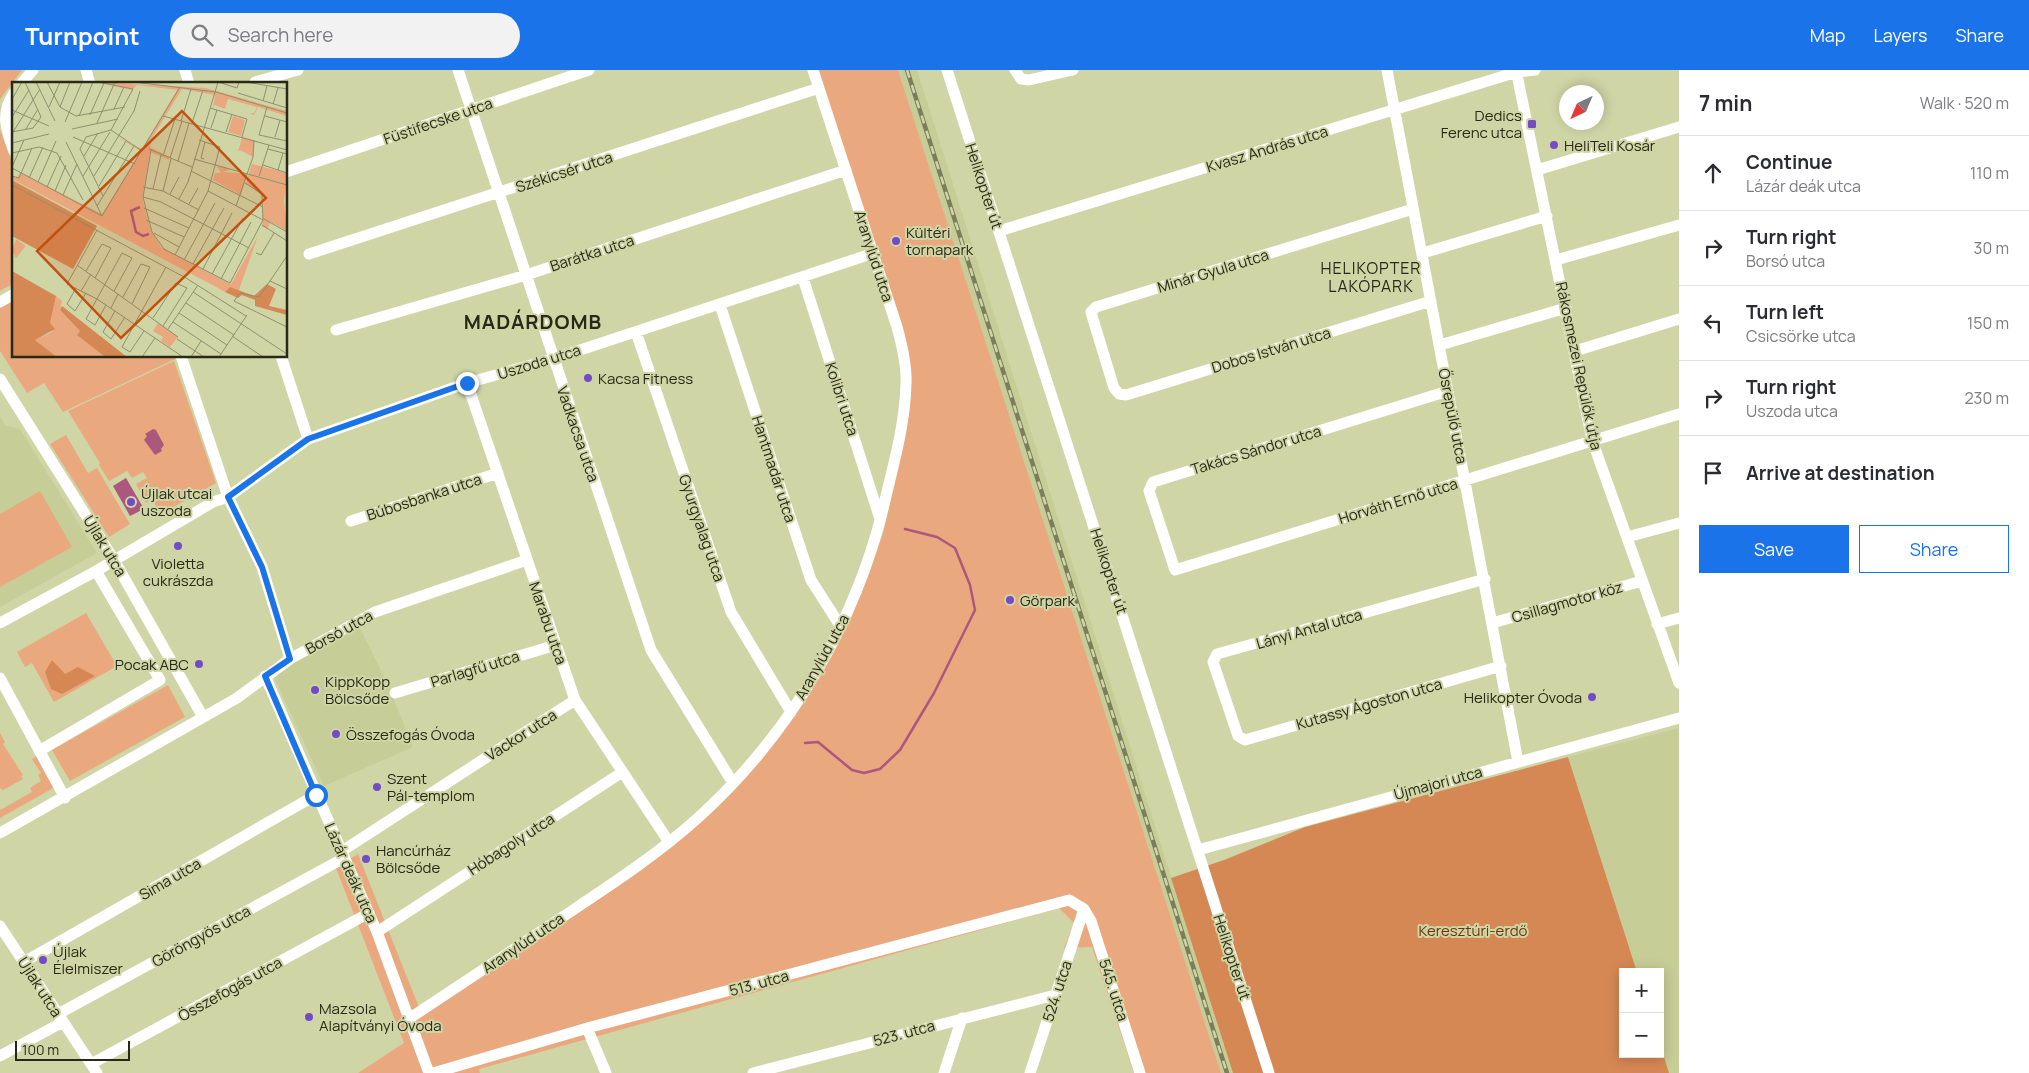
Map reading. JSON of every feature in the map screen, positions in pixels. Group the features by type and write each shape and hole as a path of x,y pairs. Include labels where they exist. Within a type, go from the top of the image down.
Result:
{"street":[{"path":"23,82 33,70"},
{"path":"255,82 298,70"},
{"name":"Vadkacsa utca","path":"458,70 651,650 733,783"},
{"name":"Füstifecske utca","path":"288,171 589,70"},
{"name":"Aranylúd utca","path":"410,1018 628,874 669,842 733,783 759,755 791,712 841,627 863,574 881,520 899,440 906,384 904,354 874,254 813,70"},
{"name":"Helikopter út","path":"947,70 1269,1073"},
{"path":"1015,72 1021,79 1029,80 1073,70"},
{"name":"Ősrepülő utca","path":"1387,70 1485,579 1518,762"},
{"name":"Kvasz András utca","path":"999,231 1516,71 1535,70"},
{"name":"Rákosmezei Repülők útja","path":"1516,71 1592,440 1679,684"},
{"name":"Székicsér utca","path":"309,254 819,88"},
{"path":"12,97 4,112 5,125 12,145"},
{"path":"1537,170 1679,127"},
{"name":"Barátka utca","path":"336,330 526,275 846,170"},
{"name":"Minár Gyula utca","path":"1114,388 1092,319 1091,312 1096,307 1413,209"},
{"path":"1423,253 1547,216"},
{"path":"1556,260 1679,225"},
{"name":"Uszoda utca","path":"114,560 212,502 228,497 308,439 467,383 553,359 874,254"},
{"name":"Kolibri utca","path":"803,278 881,520"},
{"path":"0,302 12,295"},
{"name":"Dobos István utca","path":"1114,388 1119,394 1126,395 1431,301"},
{"name":"Hantmadár utca","path":"720,305 811,580 841,627"},
{"path":"1440,345 1566,308"},
{"path":"1575,351 1679,319"},
{"name":"Gyurgyalag utca","path":"636,332 731,612 791,712"},
{"path":"182,358 228,497 262,567 290,659"},
{"path":"282,358 308,439"},
{"name":"Újlak utca","path":"0,379 114,560 203,717"},
{"name":"Marabu utca","path":"467,383 575,700 621,773 669,842"},
{"name":"Takács Sándor utca","path":"1175,570 1149,491 1153,482 1448,391"},
{"name":"Horváth Ernő utca","path":"1175,570 1679,414"},
{"name":"Búbosbanka utca","path":"351,521 498,473"},
{"path":"1627,537 1679,523"},
{"path":"0,623 114,560"},
{"name":"Borsó utca","path":"0,834 237,698 290,659 375,612 527,560"},
{"path":"40,751 160,680 96,571"},
{"name":"Lányi Antal utca","path":"1238,736 1213,662 1217,654 1485,579"},
{"name":"Csillagmotor köz","path":"1492,623 1642,581"},
{"path":"1657,624 1679,618"},
{"name":"Parlagfű utca","path":"395,694 556,645"},
{"name":"Kutassy Ágoston utca","path":"1238,736 1245,740 1501,666"},
{"name":"Lázár deák utca","path":"265,676 377,932 429,1073"},
{"path":"0,678 64,798"},
{"name":"Vackor utca","path":"343,855 575,700"},
{"name":"Újmajori utca","path":"1198,850 1679,718"},
{"name":"Hóbagoly utca","path":"377,932 621,773"},
{"name":"Sima utca","path":"24,962 316,795"},
{"name":"Göröngyös utca","path":"0,1056 61,1018 343,855"},
{"name":"513. utca","path":"433,1073 474,1068 587,1028 1053,903 1068,900 1084,909"},
{"name":"524. utca","path":"1030,1073 1084,909"},
{"name":"545. utca","path":"1084,909 1091,921 1140,1073"},
{"name":"Összefogás utca","path":"94,1069 369,913"},
{"name":"Újlak utca","path":"0,926 5,942 24,962 94,1069"},
{"name":"523. utca","path":"753,1073 1055,995"},
{"path":"944,1073 962,1018"},
{"path":"587,1028 606,1073"}],"shaded area":[{"path":"0,70 22,70 12,82 0,99"},
{"path":"817,70 898,70 1221,1073 1134,1073 1092,947 1064,948 1074,923 1059,908 479,1069 480,1073 358,1073 404,1043 336,868 358,854 422,1015 633,876 672,847 740,784 770,747 846,627 883,534 904,442 909,353 902,324"},
{"path":"898,70 917,70 1233,1073 1221,1073"},
{"path":"0,130 12,163 12,284 0,291"},
{"path":"12,300 12,358 175,359 63,412 44,383 27,393 0,351 0,306"},
{"path":"174,361 216,483 161,514 152,499 146,503 136,484 147,478 143,472 132,478 127,471 109,481 68,411"},
{"path":"0,416 5,425 20,429 97,553 0,607"},
{"path":"153,429 156,430 164,445 161,449 162,451 155,455 144,440 147,436 145,434"},
{"path":"66,435 88,473 97,468 130,524 109,537 50,444"},
{"path":"126,478 144,509 130,516 113,486"},
{"path":"40,491 72,547 0,587 0,514"},
{"path":"86,613 117,666 54,702 32,663 25,667 17,652"},
{"path":"359,626 388,685 413,747 324,786 273,675 292,662"},
{"path":"168,685 185,717 70,781 52,750"},
{"path":"1679,728 1679,1073 1669,1073 1664,1057 1664,968 1636,968 1568,757"},
{"path":"0,733 5,742 3,744 23,775 21,776 23,779 3,790 0,788"},
{"path":"37,756 55,787 0,818 0,810 32,792 30,788 41,781 38,775 41,773 32,759"}],"green space":[{"path":"52,660 65,674 78,667 95,676 62,694 51,689 45,672"},
{"name":"Keresztúri-erdő","path":"1568,757 1636,968 1619,968 1619,1058 1664,1057 1669,1073 1233,1073 1171,878 1224,860 1305,827"}],"waterway":[{"path":"805,743 818,742 852,770 864,773 880,769 900,750 934,693 975,610 970,585 955,548 937,537 905,529"}],"railway":[{"path":"907,70 1227,1073"}],"place":[{"name":"Dedics Ferenc utca","path":"1532,124"},
{"name":"HeliTeli Kosár","path":"1554,145"},
{"name":"Kültéri tornapark","path":"896,241"},
{"name":"Kacsa Fitness","path":"588,378"},
{"name":"Újlak utcai uszoda","path":"131,502"},
{"name":"Violetta cukrászda","path":"178,546"},
{"name":"Görpark","path":"1010,600"},
{"name":"Pocak ABC","path":"199,664"},
{"name":"KippKopp Bölcsőde","path":"315,690"},
{"name":"Helikopter Óvoda","path":"1592,697"},
{"name":"Összefogás Óvoda","path":"336,734"},
{"name":"Szent Pál-templom","path":"377,787"},
{"name":"Hancúrház Bölcsőde","path":"366,859"},
{"name":"Újlak Élelmiszer","path":"43,960"},
{"name":"Mazsola Alapítványi Óvoda","path":"309,1017"}],"district":[{"name":"HELIKOPTER LAKÓPARK","path":"1371,277"},
{"name":"MADÁRDOMB","path":"533,321"}],"route":[{"path":"316,795 265,676 290,659 262,567 228,497 308,439 467,383"}]}
